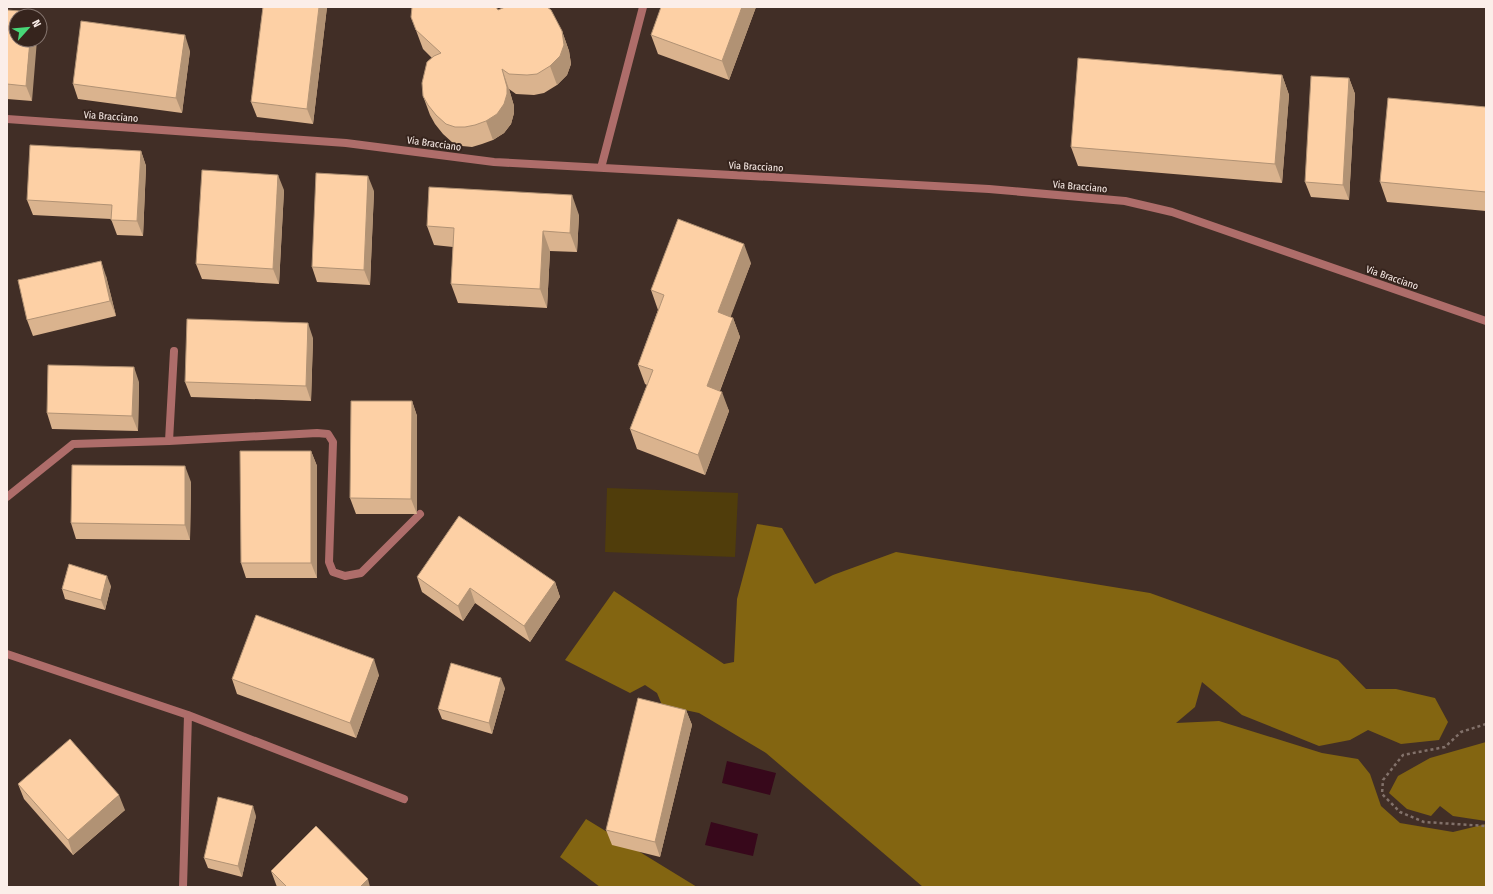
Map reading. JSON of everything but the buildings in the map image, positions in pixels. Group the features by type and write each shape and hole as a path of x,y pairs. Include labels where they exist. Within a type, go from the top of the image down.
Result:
{"street":[{"path":"601,168 643,7"},
{"name":"Via Bracciano","path":"7,119 346,143 494,162 989,189 1126,200 1172,212 1486,321"},
{"path":"170,441 174,351"},
{"path":"7,497 73,444 328,434 333,442 329,562 333,572 344,576 360,573 420,514"},
{"path":"7,654 188,715 404,799"},
{"path":"182,887 188,715"}],"path":[{"path":"1486,724 1461,732 1445,747 1403,755 1383,780 1382,794 1400,812 1424,822 1486,826"}],"shaded area":[{"path":"607,488 738,493 735,557 605,552"},
{"path":"757,524 782,528 815,584 833,575 896,552 1150,593 1338,660 1366,689 1396,689 1435,698 1448,722 1439,740 1401,744 1368,730 1350,740 1319,746 1242,715 1202,682 1195,707 1176,723 1219,721 1322,753 1358,759 1370,774 1381,806 1400,823 1453,832 1486,824 1486,887 923,887 766,753 699,713 662,705 657,693 645,685 630,693 565,660 614,591 724,664 734,662 737,599"},
{"path":"1486,742 1486,821 1453,816 1440,806 1431,816 1407,809 1389,793 1398,776 1430,758"},
{"path":"727,761 776,773 770,795 722,783"},
{"path":"586,819 697,887 600,887 560,857"},
{"path":"711,822 758,834 753,856 705,845"}]}
